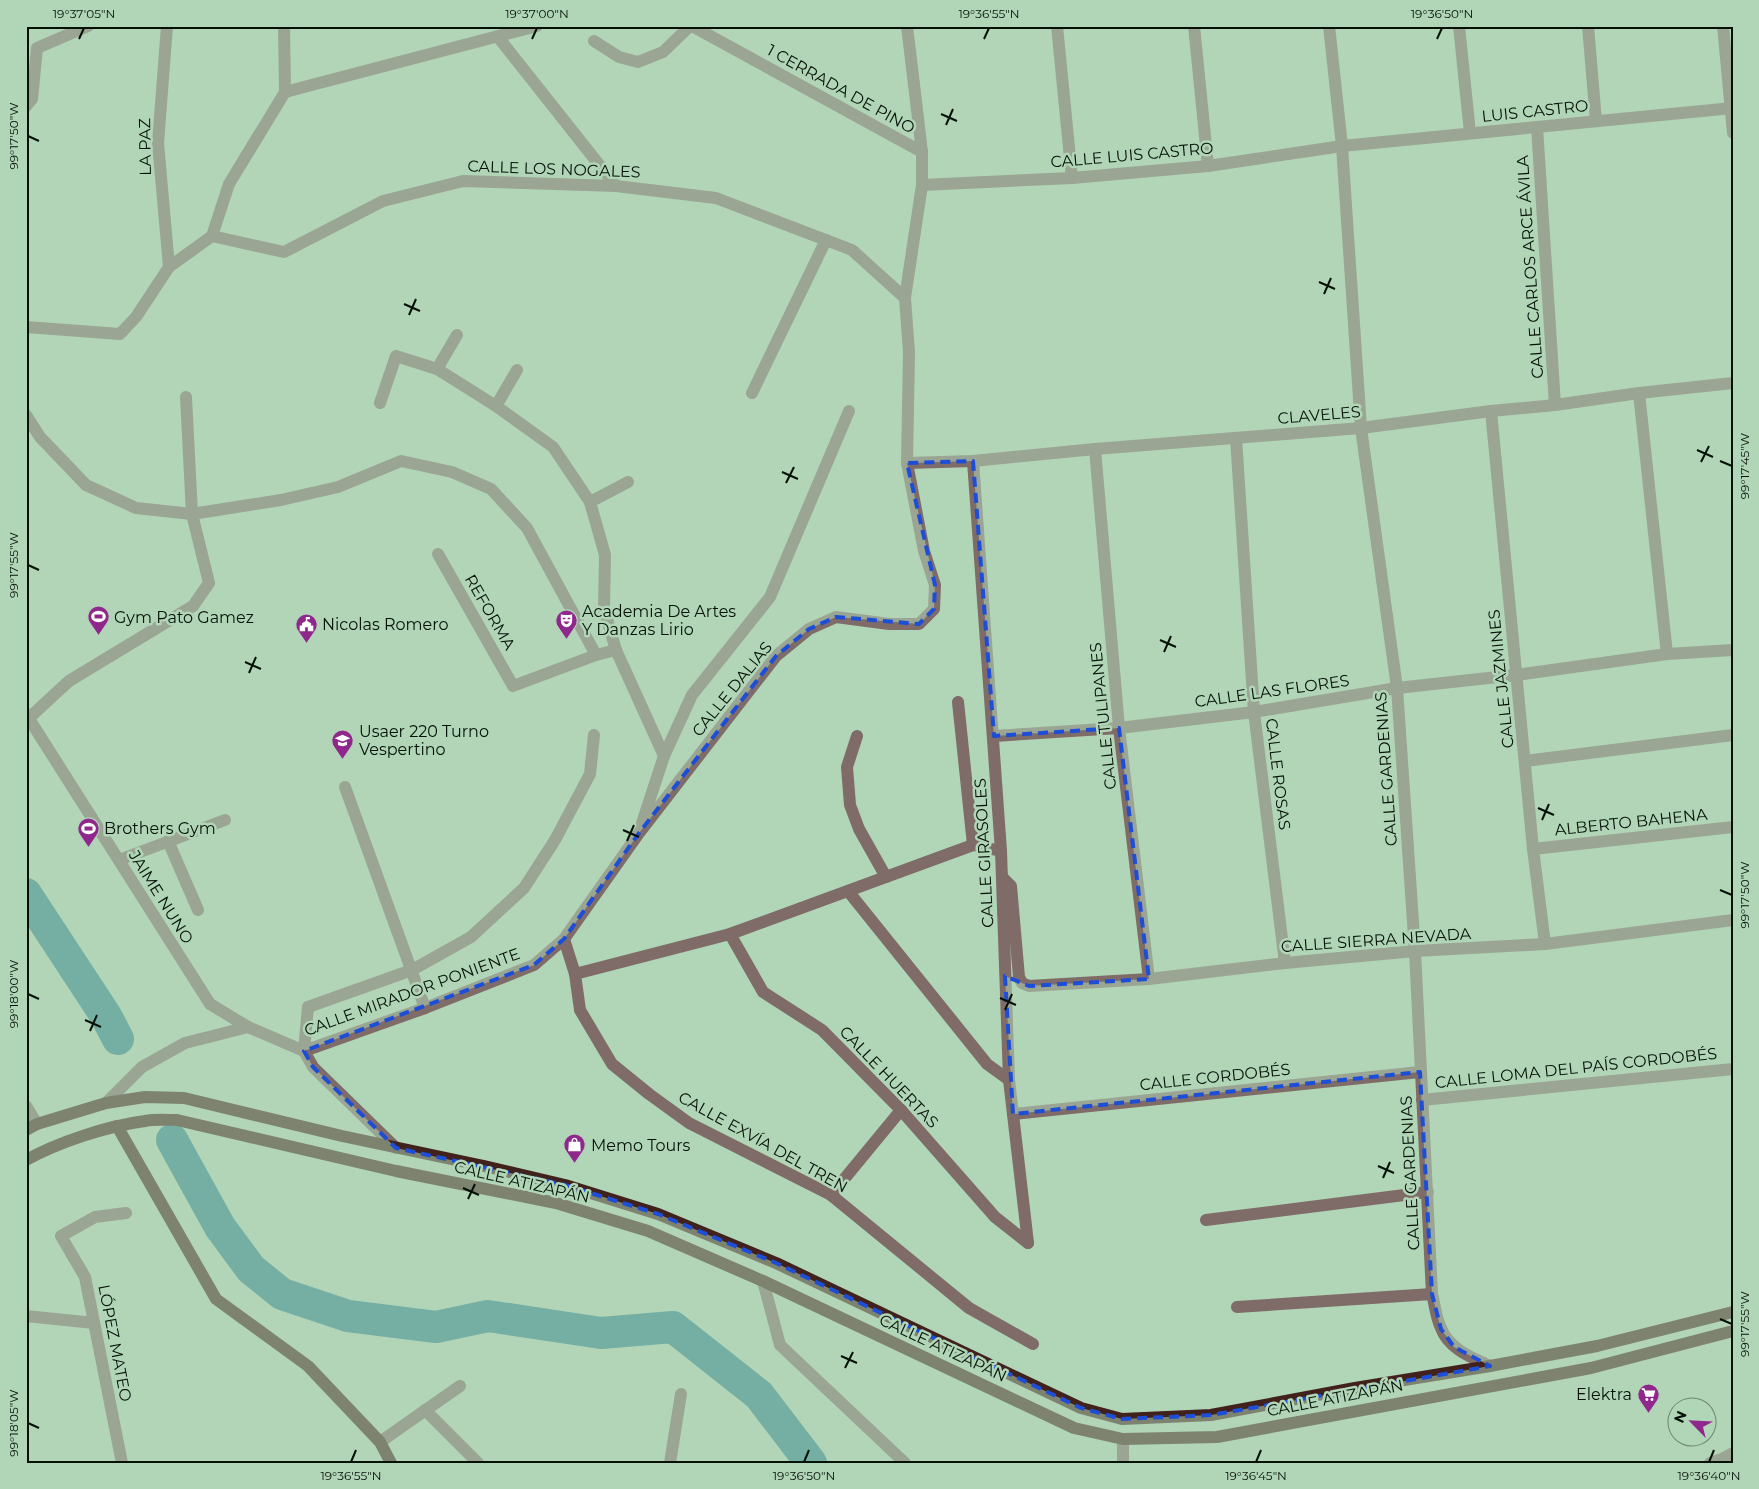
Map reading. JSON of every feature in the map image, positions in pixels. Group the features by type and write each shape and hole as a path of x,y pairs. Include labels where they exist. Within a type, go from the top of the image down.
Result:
{"main road":[{"name":"CALLE ATIZAPÁN","path":"32,1127 106,1103 145,1097 184,1098 564,1185 658,1214 776,1263 1081,1408 1122,1419 1211,1415 1597,1346 1733,1312"},
{"name":"CALLE ATIZAPÁN","path":"26,1160 48,1148 117,1126 147,1120 176,1120 396,1170 556,1203 648,1231 762,1281 1074,1428 1123,1439 1217,1437 1591,1368 1733,1331"},
{"path":"117,1126 216,1299 308,1366 380,1442 391,1463"}],"street":[{"path":"26,106 32,99 36,48 88,26"},
{"name":"LA PAZ","path":"167,26 158,143 169,268"},
{"path":"26,328 120,334 136,317 169,268 212,236 229,184 284,92 284,26"},
{"path":"594,41 619,57 638,62 663,52 691,26"},
{"name":"1 CERRADA DE PINO","path":"691,26 922,152"},
{"path":"907,26 922,152 922,185 905,298 910,352 907,464"},
{"path":"1057,26 1072,178"},
{"path":"1194,26 1208,166"},
{"name":"CALLE GARDENIAS","path":"1328,26 1342,146 1361,428 1397,688 1415,951 1432,1294 1441,1329 1449,1341 1465,1354 1490,1366"},
{"path":"1459,26 1470,133"},
{"path":"1588,26 1596,121"},
{"path":"1723,26 1733,134"},
{"path":"284,92 529,28"},
{"path":"498,37 616,186"},
{"name":"LUIS CASTRO","path":"1342,146 1732,108"},
{"name":"CALLE CARLOS ARCE ÁVILA","path":"1537,127 1555,405"},
{"name":"CALLE LUIS CASTRO","path":"922,185 1072,178 1208,166 1342,146"},
{"name":"CALLE LOS NOGALES","path":"212,236 284,252 383,201 462,181 616,186 716,198 852,250 905,298"},
{"path":"752,393 826,240"},
{"path":"437,369 456,335"},
{"path":"380,403 396,356 437,369 496,406 553,447 590,502 605,556 604,609 616,650 664,756"},
{"path":"496,406 517,370"},
{"name":"CLAVELES","path":"907,464 973,461 1095,449 1361,428 1733,383"},
{"path":"1639,393 1667,654"},
{"path":"28,716 69,681 193,606 209,583 192,514 186,397"},
{"path":"639,833 664,756 692,695 770,597 849,411"},
{"name":"CALLE JAZMINES","path":"1491,411 1533,849 1545,944"},
{"path":"26,415 40,437 86,485 136,508 192,514 281,500 338,487 401,461 452,472 491,490 527,528 596,655 616,650"},
{"name":"CALLE ROSAS","path":"1236,438 1254,712 1285,963"},
{"name":"CALLE TULIPANES","path":"1095,449 1119,728 1149,978"},
{"name":"CALLE GIRASOLES","path":"973,461 1001,852 1008,1080 1028,1243"},
{"name":"CALLE DALIAS","path":"639,833 776,656 809,629 836,617 889,624 918,624 934,609 935,585 924,551 907,464"},
{"path":"590,502 628,482"},
{"name":"REFORMA","path":"438,554 513,686 596,655"},
{"name":"CALLE LAS FLORES","path":"994,736 1119,728 1254,712 1397,688 1516,675 1667,654 1733,650"},
{"path":"958,702 973,845"},
{"name":"JAIME NUNO","path":"28,716 210,1004 248,1027 304,1051"},
{"name":"CALLE MIRADOR PONIENTE","path":"594,735 590,774 555,840 524,888 471,937 412,970 308,1007 304,1051 425,1008 534,965 564,939 639,833"},
{"path":"857,736 847,767 850,805 859,829 886,877"},
{"path":"1525,760 1733,736"},
{"path":"345,787 425,1008"},
{"path":"118,860 225,820"},
{"name":"ALBERTO BAHENA","path":"1533,849 1733,828"},
{"path":"168,841 198,910"},
{"path":"575,974 730,934 973,845 1001,852"},
{"name":"CALLE SIERRA NEVADA","path":"1002,877 1011,886 1019,977 1022,983 1029,986 1149,978 1415,951 1545,944 1733,920"},
{"path":"848,891 987,1064 1008,1080"},
{"name":"CALLE HUERTAS","path":"730,934 763,992 822,1030 901,1110 995,1217 1028,1243"},
{"name":"CALLE EXVÍA DEL TREN","path":"564,939 575,974 580,1010 612,1064 689,1123 831,1195 969,1308 1033,1344"},
{"path":"106,1103 142,1067 185,1043 248,1027"},
{"path":"304,1051 313,1067 396,1148"},
{"name":"CALLE LOMA DEL PAÍS CORDOBÉS","path":"1422,1100 1733,1070"},
{"name":"CALLE CORDOBÉS","path":"1012,1114 1420,1072"},
{"path":"26,1106 32,1127"},
{"path":"831,1195 901,1110"},
{"path":"1206,1220 1428,1192"},
{"name":"LÓPEZ MATEO","path":"121,1462 85,1277 61,1236 95,1217 126,1213"},
{"path":"762,1281 780,1345 905,1463"},
{"path":"1237,1307 1432,1294"},
{"path":"26,1316 94,1323"},
{"path":"380,1442 460,1386"},
{"path":"670,1463 681,1394"},
{"path":"425,1410 478,1463"},
{"path":"1123,1439 1123,1463"}],"highlighted area":[{"path":"973,461 994,736 1119,728 1149,979 1029,986 1005,976 1013,1114 1420,1072 1432,1294 1441,1329 1454,1347 1490,1366 1211,1415 1122,1419 1081,1408 776,1263 658,1214 565,1185 396,1148 313,1067 304,1051 534,965 564,939 639,833 776,656 809,629 836,617 919,624 934,609 935,585 907,463"}],"waterway":[{"path":"26,894 106,1016 118,1039"},
{"path":"172,1140 220,1227 251,1269 282,1294 348,1316 436,1327 488,1316 601,1333 673,1327 759,1395 811,1463"}],"place":[{"name":"Gym Pato Gamez","path":"98,636"},
{"name":"Academia De Artes Y Danzas Lirio","path":"566,639"},
{"name":"Nicolas Romero","path":"306,643"},
{"name":"Usaer 220 Turno Vespertino","path":"343,759"},
{"name":"Brothers Gym","path":"88,847"},
{"name":"Memo Tours","path":"575,1164"},
{"name":"Elektra","path":"1648,1413"}]}
